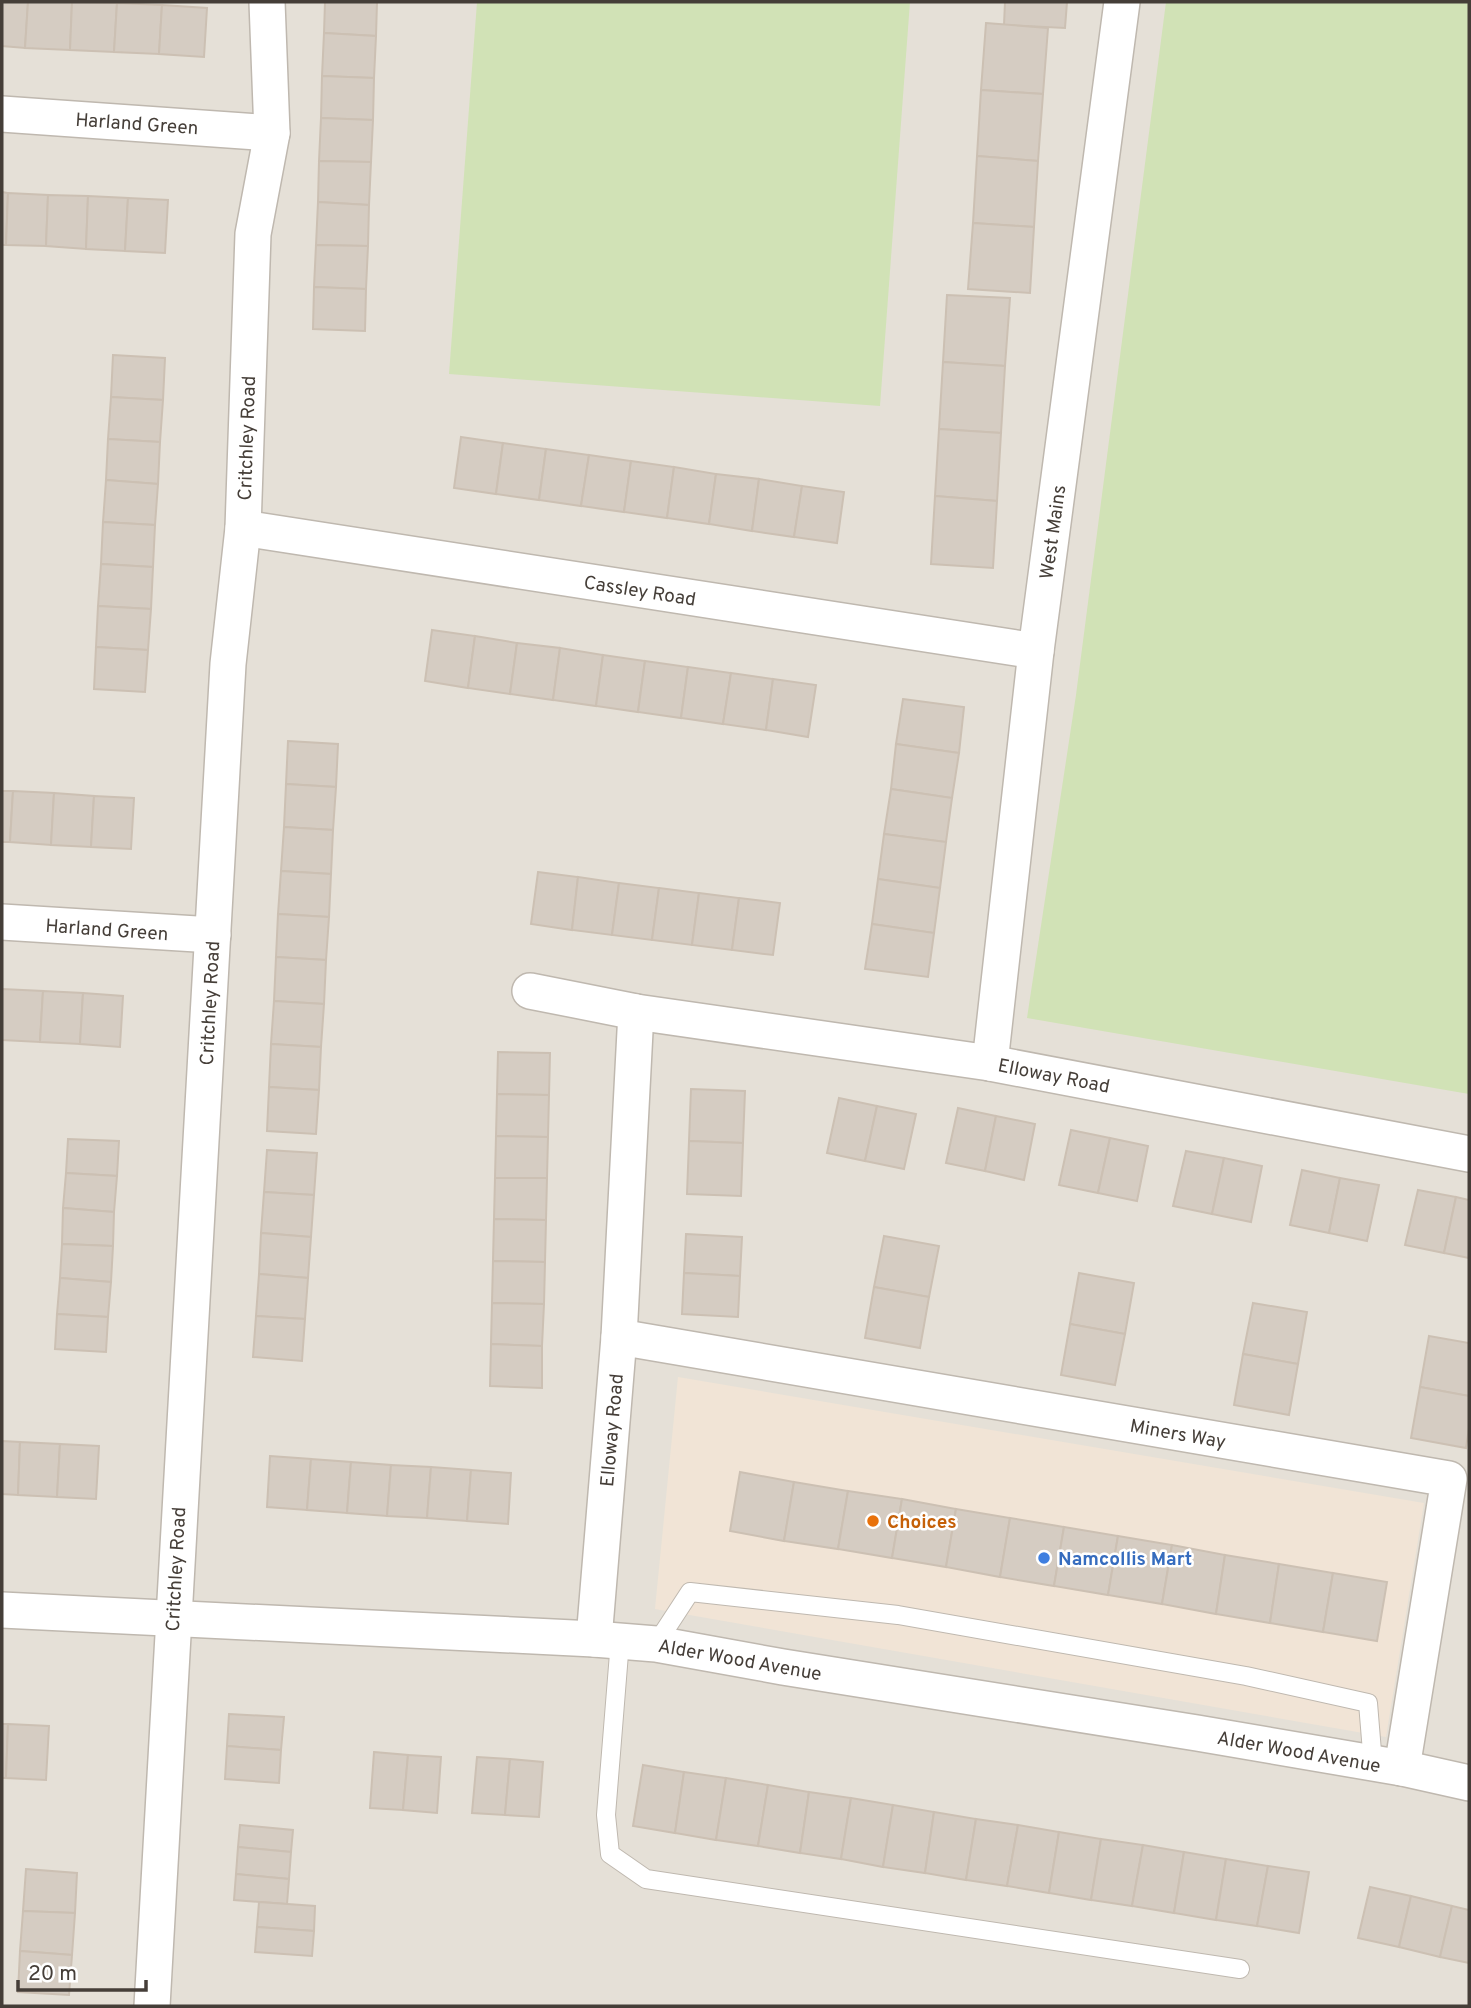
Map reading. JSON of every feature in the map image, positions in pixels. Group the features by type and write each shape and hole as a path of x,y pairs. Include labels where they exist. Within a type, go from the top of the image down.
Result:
{"street":[{"name":"Critchley Road","path":"152,2006 228,664 243,528 253,234 272,133 267,2"},
{"name":"West Mains","path":"990,1063 1036,651 1122,2"},
{"name":"Harland Green","path":"2,114 272,133"},
{"name":"Cassley Road","path":"243,528 1036,651"},
{"name":"Harland Green","path":"2,922 213,935"},
{"name":"Elloway Road","path":"530,991 636,1012 990,1063 1469,1154"},
{"name":"Elloway Road","path":"607,1640 636,1012"},
{"name":"Miners Way","path":"619,1337 1449,1479 1387,1766"},
{"name":"Alder Wood Avenue","path":"2,1609 656,1644 1387,1766 1469,1783"}],"lane":[{"path":"656,1644 690,1592 898,1615 1246,1676 1368,1703 1387,1766"},
{"path":"607,1640 606,1815 610,1854 646,1879 1240,1969"}],"shaded area":[{"path":"2,2 1469,2 1469,2006 2,2006"},
{"path":"678,1377 1424,1503 1386,1737 655,1609"}],"green space":[{"path":"477,2 910,2 880,406 449,374"},
{"path":"1166,2 1469,2 1469,1094 1027,1018 1076,695"}],"building":[{"path":"2,2 28,2 25,48 2,46"},
{"path":"28,2 72,2 70,50 25,48"},
{"path":"72,2 117,3 114,52 70,50"},
{"path":"325,2 377,2 376,36 324,33"},
{"path":"1005,2 1067,2 1065,28 1004,25"},
{"path":"117,3 162,5 159,54 114,52"},
{"path":"162,5 207,8 204,57 159,54"},
{"path":"986,23 1048,28 1043,94 981,90"},
{"path":"324,33 376,36 374,78 322,76"},
{"path":"322,76 374,78 373,120 321,118"},
{"path":"981,90 1043,94 1038,161 977,156"},
{"path":"321,118 373,120 371,162 319,161"},
{"path":"977,156 1038,161 1034,227 973,223"},
{"path":"319,161 371,162 369,205 318,202"},
{"path":"2,192 8,193 6,245 2,245"},
{"path":"8,193 48,195 46,246 6,245"},
{"path":"48,195 88,196 86,249 46,246"},
{"path":"88,196 128,198 125,251 86,249"},
{"path":"128,198 168,200 165,253 125,251"},
{"path":"318,202 369,205 368,246 316,245"},
{"path":"973,223 1034,227 1030,293 968,289"},
{"path":"316,245 368,246 366,289 314,287"},
{"path":"314,287 366,289 365,331 313,329"},
{"path":"947,295 1010,298 1005,366 943,362"},
{"path":"113,355 165,358 163,400 111,397"},
{"path":"943,362 1005,366 1001,433 939,429"},
{"path":"111,397 163,400 160,442 108,439"},
{"path":"939,429 1001,433 997,501 935,496"},
{"path":"461,437 503,443 496,494 454,488"},
{"path":"108,439 160,442 158,484 106,480"},
{"path":"503,443 546,449 539,500 496,494"},
{"path":"546,449 589,455 581,506 539,500"},
{"path":"589,455 631,461 624,512 581,506"},
{"path":"631,461 674,467 667,518 624,512"},
{"path":"674,467 716,474 709,524 667,518"},
{"path":"716,474 759,479 752,531 709,524"},
{"path":"759,479 802,486 794,537 752,531"},
{"path":"106,480 158,484 155,525 103,522"},
{"path":"802,486 844,492 837,543 794,537"},
{"path":"935,496 997,501 993,568 931,564"},
{"path":"103,522 155,525 153,567 101,564"},
{"path":"101,564 153,567 151,609 98,606"},
{"path":"98,606 151,609 148,650 96,647"},
{"path":"432,630 475,636 468,688 425,681"},
{"path":"475,636 517,643 510,694 468,688"},
{"path":"517,643 560,648 553,700 510,694"},
{"path":"96,647 148,650 145,692 94,689"},
{"path":"560,648 603,655 596,706 553,700"},
{"path":"603,655 645,661 638,712 596,706"},
{"path":"645,661 688,667 681,718 638,712"},
{"path":"688,667 731,673 723,724 681,718"},
{"path":"731,673 773,679 766,730 723,724"},
{"path":"773,679 816,685 808,737 766,730"},
{"path":"903,699 964,707 959,753 896,744"},
{"path":"288,741 338,744 336,787 286,784"},
{"path":"896,744 959,753 952,798 891,789"},
{"path":"286,784 336,787 333,830 284,827"},
{"path":"891,789 952,798 946,842 884,834"},
{"path":"2,791 13,791 10,842 2,842"},
{"path":"13,791 54,793 51,845 10,842"},
{"path":"54,793 94,796 91,847 51,845"},
{"path":"94,796 134,798 131,849 91,847"},
{"path":"284,827 333,830 331,874 281,871"},
{"path":"884,834 946,842 940,888 878,879"},
{"path":"281,871 331,874 329,917 278,914"},
{"path":"538,872 578,877 572,930 531,924"},
{"path":"578,877 619,883 612,935 572,930"},
{"path":"878,879 940,888 934,933 872,924"},
{"path":"619,883 659,888 652,940 612,935"},
{"path":"659,888 699,893 692,945 652,940"},
{"path":"699,893 739,898 732,950 692,945"},
{"path":"739,898 780,903 773,955 732,950"},
{"path":"278,914 329,917 326,960 276,957"},
{"path":"872,924 934,933 928,977 865,969"},
{"path":"276,957 326,960 324,1004 274,1001"},
{"path":"2,989 43,991 40,1042 2,1040"},
{"path":"43,991 83,993 80,1044 40,1042"},
{"path":"83,993 123,996 120,1047 80,1044"},
{"path":"274,1001 324,1004 321,1047 271,1044"},
{"path":"271,1044 321,1047 319,1090 269,1087"},
{"path":"498,1052 550,1053 549,1095 497,1094"},
{"path":"269,1087 319,1090 316,1134 267,1131"},
{"path":"691,1089 745,1091 743,1143 689,1141"},
{"path":"497,1094 549,1095 548,1137 496,1136"},
{"path":"839,1098 877,1106 865,1161 827,1153"},
{"path":"877,1106 916,1114 904,1169 865,1161"},
{"path":"958,1108 996,1116 985,1171 946,1163"},
{"path":"996,1116 1035,1124 1024,1180 985,1171"},
{"path":"1071,1130 1110,1138 1098,1193 1059,1185"},
{"path":"496,1136 548,1137 547,1178 495,1178"},
{"path":"1110,1138 1148,1146 1137,1201 1098,1193"},
{"path":"68,1139 119,1141 117,1176 66,1173"},
{"path":"689,1141 743,1143 741,1196 687,1194"},
{"path":"267,1150 317,1153 314,1195 264,1192"},
{"path":"1186,1151 1224,1158 1212,1214 1173,1206"},
{"path":"1224,1158 1262,1166 1251,1222 1212,1214"},
{"path":"1302,1170 1340,1178 1329,1233 1290,1225"},
{"path":"66,1173 117,1176 114,1212 63,1208"},
{"path":"495,1178 547,1178 546,1220 494,1219"},
{"path":"1340,1178 1379,1185 1367,1241 1329,1233"},
{"path":"1418,1190 1456,1197 1444,1253 1405,1245"},
{"path":"264,1192 314,1195 311,1237 261,1233"},
{"path":"1456,1197 1469,1200 1469,1258 1444,1253"},
{"path":"63,1208 114,1212 113,1246 62,1244"},
{"path":"494,1219 546,1220 545,1262 493,1261"},
{"path":"261,1233 311,1237 308,1278 259,1274"},
{"path":"686,1234 742,1237 740,1276 684,1273"},
{"path":"884,1236 939,1246 929,1297 874,1287"},
{"path":"62,1244 113,1246 111,1282 60,1278"},
{"path":"493,1261 545,1262 544,1304 492,1303"},
{"path":"684,1273 740,1276 738,1317 682,1314"},
{"path":"1079,1273 1134,1283 1125,1334 1070,1324"},
{"path":"259,1274 308,1278 305,1319 256,1316"},
{"path":"60,1278 111,1282 108,1317 57,1314"},
{"path":"874,1287 929,1297 920,1348 865,1338"},
{"path":"492,1303 544,1304 542,1346 491,1344"},
{"path":"1253,1303 1307,1312 1298,1364 1243,1354"},
{"path":"57,1314 108,1317 106,1352 55,1349"},
{"path":"256,1316 305,1319 302,1361 253,1357"},
{"path":"1070,1324 1125,1334 1115,1385 1061,1375"},
{"path":"1429,1336 1469,1343 1469,1396 1420,1387"},
{"path":"491,1344 542,1346 542,1388 490,1386"},
{"path":"1243,1354 1298,1364 1289,1415 1234,1405"},
{"path":"1420,1387 1469,1396 1466,1448 1411,1438"},
{"path":"2,1441 20,1442 18,1495 2,1494"},
{"path":"20,1442 60,1444 57,1497 18,1495"},
{"path":"60,1444 99,1446 96,1499 57,1497"},
{"path":"270,1456 311,1459 307,1510 267,1507"},
{"path":"311,1459 351,1462 347,1513 307,1510"},
{"path":"351,1462 391,1465 387,1516 347,1513"},
{"path":"391,1465 431,1467 427,1518 387,1516"},
{"path":"431,1467 471,1470 467,1521 427,1518"},
{"path":"471,1470 511,1473 508,1524 467,1521"},
{"path":"740,1472 794,1482 784,1541 730,1531"},
{"path":"794,1482 848,1491 838,1549 784,1541"},
{"path":"848,1491 902,1499 892,1558 838,1549"},
{"path":"902,1499 956,1509 946,1567 892,1558"},
{"path":"956,1509 1010,1518 1000,1577 946,1567"},
{"path":"1010,1518 1064,1527 1054,1586 1000,1577"},
{"path":"1064,1527 1118,1536 1108,1595 1054,1586"},
{"path":"1118,1536 1172,1545 1162,1604 1108,1595"},
{"path":"1172,1545 1225,1555 1216,1614 1162,1604"},
{"path":"1225,1555 1279,1564 1270,1623 1216,1614"},
{"path":"1279,1564 1333,1573 1323,1632 1270,1623"},
{"path":"1333,1573 1387,1582 1377,1641 1323,1632"},
{"path":"229,1714 284,1717 281,1750 227,1746"},
{"path":"2,1724 8,1724 6,1778 2,1778"},
{"path":"8,1724 49,1726 46,1780 6,1778"},
{"path":"227,1746 281,1750 279,1783 225,1779"},
{"path":"374,1752 408,1755 403,1810 370,1808"},
{"path":"408,1755 441,1757 437,1813 403,1810"},
{"path":"477,1757 510,1759 505,1815 472,1813"},
{"path":"510,1759 543,1762 539,1817 505,1815"},
{"path":"643,1765 684,1772 675,1833 633,1826"},
{"path":"684,1772 726,1778 716,1840 675,1833"},
{"path":"726,1778 768,1785 758,1846 716,1840"},
{"path":"768,1785 809,1792 800,1853 758,1846"},
{"path":"809,1792 851,1798 841,1859 800,1853"},
{"path":"851,1798 893,1805 883,1867 841,1859"},
{"path":"893,1805 934,1812 925,1873 883,1867"},
{"path":"934,1812 976,1819 966,1880 925,1873"},
{"path":"976,1819 1018,1825 1007,1886 966,1880"},
{"path":"240,1825 293,1830 291,1852 238,1847"},
{"path":"1018,1825 1059,1832 1049,1893 1007,1886"},
{"path":"1059,1832 1101,1839 1091,1900 1049,1893"},
{"path":"1101,1839 1143,1845 1132,1906 1091,1900"},
{"path":"1143,1845 1184,1852 1174,1913 1132,1906"},
{"path":"238,1847 291,1852 289,1879 236,1874"},
{"path":"1184,1852 1226,1859 1216,1920 1174,1913"},
{"path":"1226,1859 1268,1866 1257,1926 1216,1920"},
{"path":"1268,1866 1309,1872 1299,1933 1257,1926"},
{"path":"26,1869 77,1873 75,1913 23,1911"},
{"path":"236,1874 289,1879 287,1904 234,1900"},
{"path":"1370,1887 1411,1896 1399,1947 1358,1938"},
{"path":"1411,1896 1452,1906 1440,1957 1399,1947"},
{"path":"259,1902 315,1906 314,1931 257,1927"},
{"path":"1452,1906 1469,1910 1469,1963 1440,1957"},
{"path":"23,1911 75,1913 72,1955 20,1951"},
{"path":"257,1927 314,1931 312,1956 255,1952"},
{"path":"20,1951 72,1955 69,1995 18,1992"}],"place":[{"name":"Choices","path":"873,1521"},
{"name":"Namcollis Mart","path":"1044,1558"}]}
